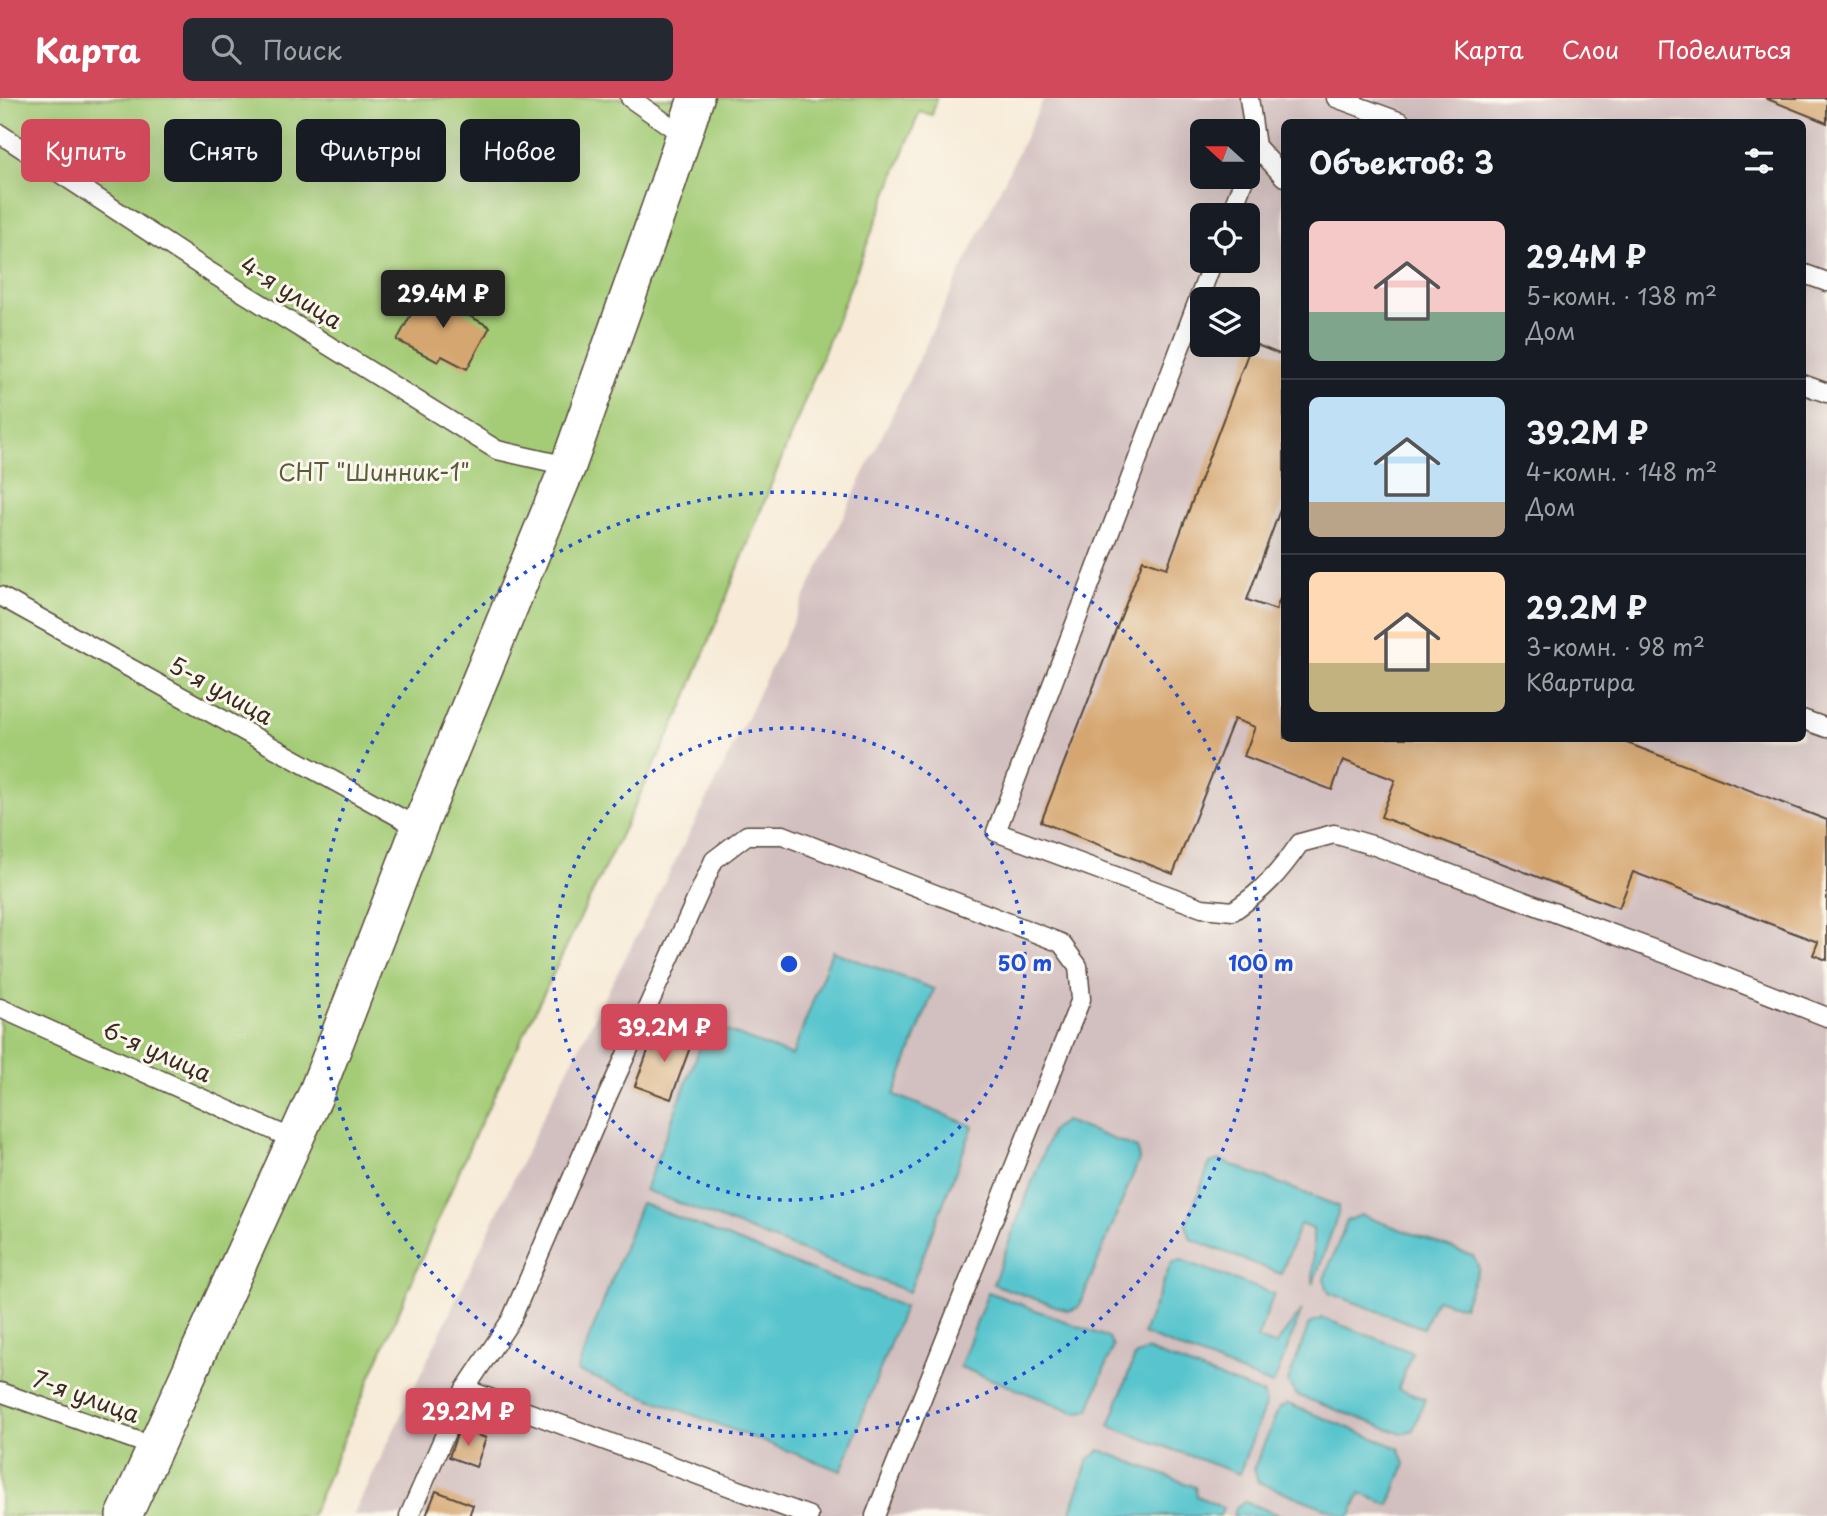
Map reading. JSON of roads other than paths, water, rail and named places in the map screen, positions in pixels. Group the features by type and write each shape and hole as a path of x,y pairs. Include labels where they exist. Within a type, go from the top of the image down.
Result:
{"street":[{"path":"124,1516 315,1096 419,828 568,466 696,98"}],"lane":[{"path":"630,98 684,135"},
{"path":"1249,98 1252,119"},
{"path":"1336,98 1393,119"},
{"name":"4-я улица","path":"0,134 211,272 497,450 568,466"},
{"path":"1260,150 1281,174"},
{"path":"1208,273 996,832 1202,908 1233,911 1257,895 1280,871 1300,842 1334,834 1375,846 1567,917 1827,1017"},
{"path":"1806,274 1827,282"},
{"path":"1806,385 1827,393"},
{"name":"5-я улица","path":"0,596 419,828"},
{"path":"1806,720 1827,728"},
{"path":"409,1516 465,1389 511,1320 607,1097 714,860 747,835 783,835 1060,943 1078,966 1081,999 875,1516"},
{"name":"6-я улица","path":"0,1008 295,1140"},
{"path":"465,1389 809,1516"},
{"name":"7-я улица","path":"0,1392 155,1447"}],"water":[{"path":"832,951 934,989 894,1095 973,1126 909,1292 645,1190 709,1024 792,1056"},
{"path":"1065,1121 1137,1148 1139,1160 1079,1307 1069,1311 993,1284 1052,1130"},
{"path":"1219,1160 1338,1206 1338,1214 1313,1284 1313,1229 1300,1224 1281,1274 1191,1239 1186,1225 1210,1163"},
{"path":"641,1203 904,1307 841,1471 577,1371"},
{"path":"1361,1215 1473,1256 1479,1268 1463,1307 1436,1299 1423,1328 1329,1293 1324,1279 1347,1221"},
{"path":"1181,1260 1274,1294 1257,1339 1275,1345 1302,1310 1273,1385 1143,1334 1171,1263"},
{"path":"988,1292 1109,1338 1113,1346 1089,1410 1077,1413 960,1367"},
{"path":"1322,1318 1412,1352 1398,1389 1425,1399 1413,1430 1402,1434 1296,1395 1288,1382 1309,1324"},
{"path":"1147,1350 1263,1394 1266,1403 1239,1474 1109,1426 1135,1356"},
{"path":"1288,1404 1399,1448 1405,1464 1389,1505 1360,1493 1351,1516 1345,1516 1258,1482 1254,1468 1279,1408"},
{"path":"1100,1450 1195,1487 1197,1496 1223,1508 1220,1516 1073,1516 1071,1511 1088,1460"},
{"path":"1245,1502 1282,1516 1233,1516 1237,1506"}],"park label":[{"name":"СНТ \"Шинник-1\"","path":"374,473"}]}
